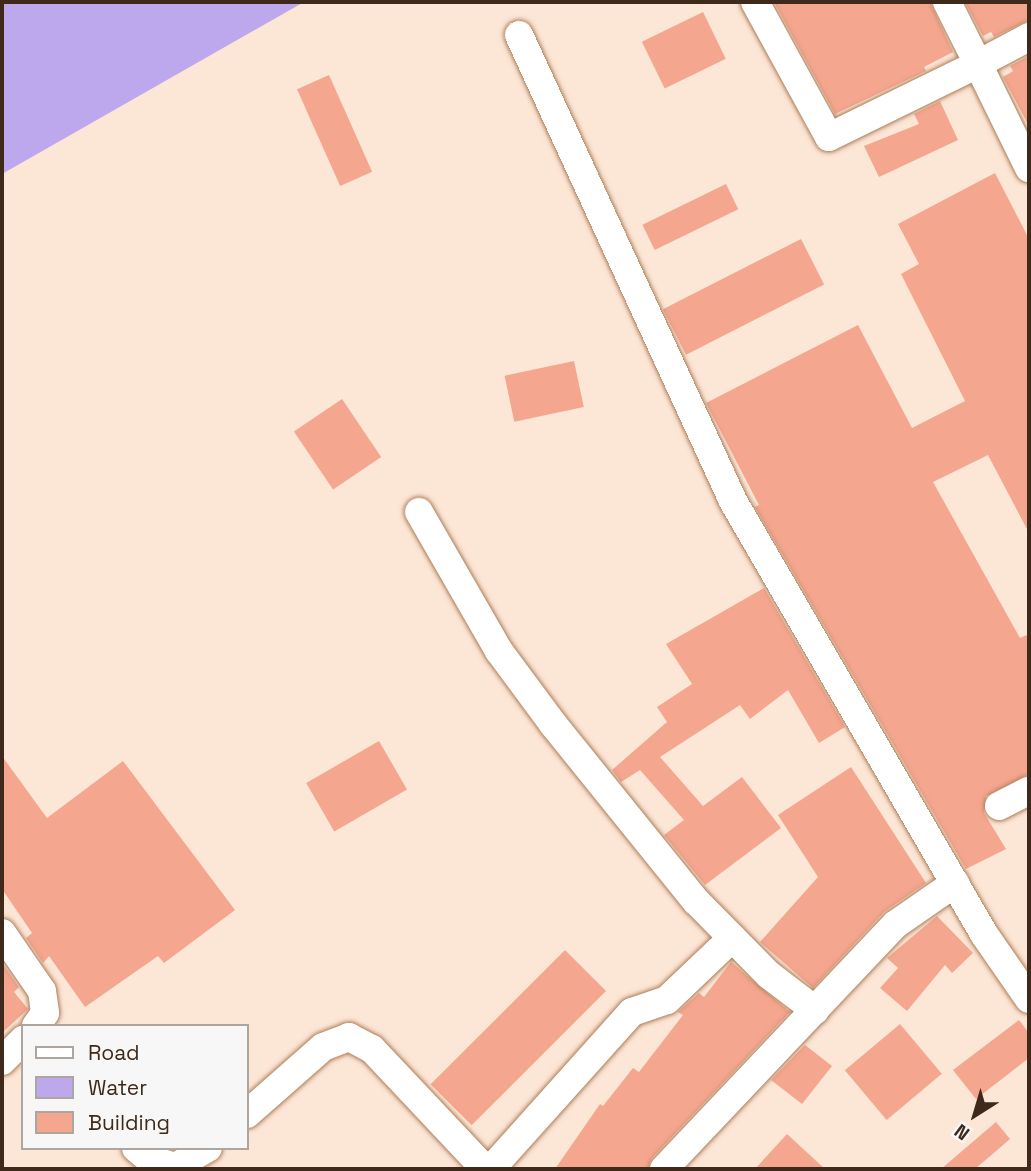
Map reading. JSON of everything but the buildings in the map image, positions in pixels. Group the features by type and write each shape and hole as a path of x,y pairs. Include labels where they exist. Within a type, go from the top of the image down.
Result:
{"street":[{"path":"755,2 829,137 1029,37"},
{"path":"947,2 1029,169"},
{"path":"519,35 733,501 954,883 1029,999"},
{"path":"419,512 499,651 696,901 769,975 815,1010"},
{"path":"999,806 1029,791"},
{"path":"664,1169 896,924 954,883"},
{"path":"2,933 42,991 45,1013 37,1024"},
{"path":"491,1169 632,1012 667,1000 732,938"},
{"path":"248,1113 323,1046 349,1037 372,1049 485,1169"},
{"path":"138,1150 149,1159 175,1167 205,1150"}],"water":[{"path":"2,2 304,2 2,174"}]}
